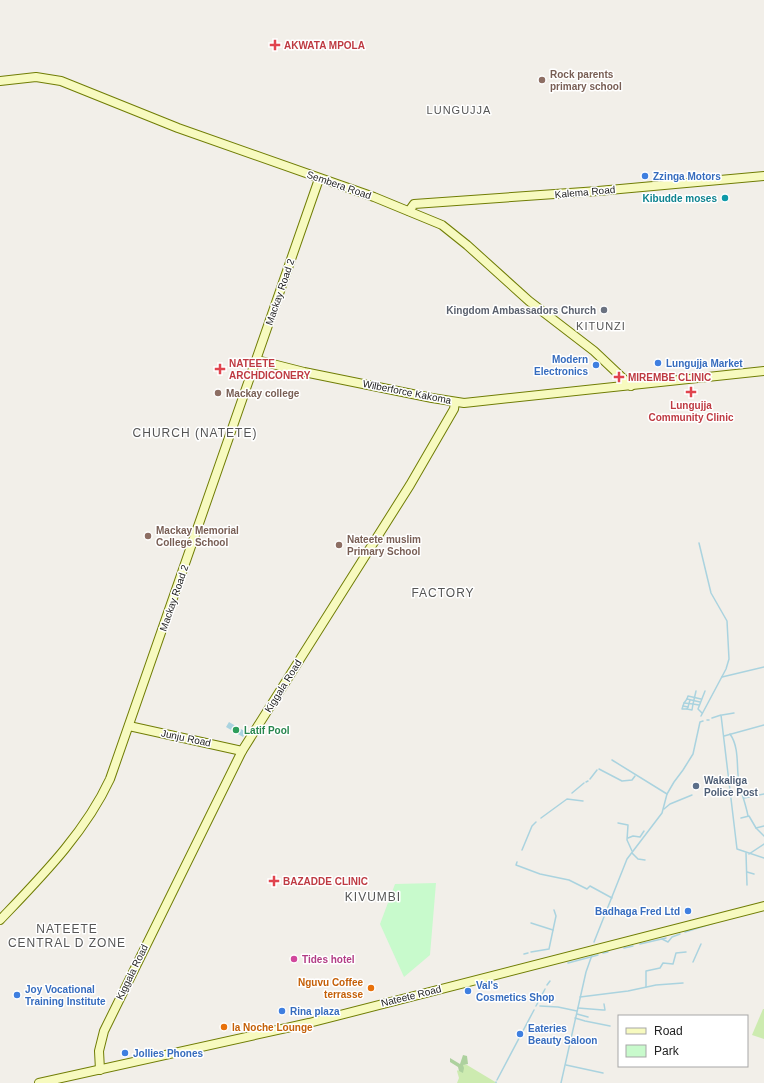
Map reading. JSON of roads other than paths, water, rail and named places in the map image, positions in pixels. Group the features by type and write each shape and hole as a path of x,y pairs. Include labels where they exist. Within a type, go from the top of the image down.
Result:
{"street":[{"name":"Sembera Road","path":"0,81 36,77 61,81 178,128 409,211 442,225 529,301 594,351 631,386"},
{"name":"Kalema Road","path":"409,211 414,204 598,191 764,176"},
{"name":"Mackay Road 2","path":"0,920 60,854 92,814 110,779 319,179"},
{"name":"Wilberforce Kakoma","path":"257,360 304,372 455,402 631,386 764,370"},
{"name":"Kiggala Road","path":"100,1070 99,1051 104,1031 242,751 410,485 454,409 455,402"},
{"name":"Junju Road","path":"129,726 242,751"},
{"name":"Nateete Road","path":"39,1083 309,1023 764,906"}],"water":[{"name":"Latif Pool","path":"229,722 246,732 243,737 226,727"}],"waterway":[{"path":"699,543 711,593 727,621 729,659 726,669 701,716"},
{"path":"722,677 764,667"},
{"path":"696,691 693,704 699,705"},
{"path":"702,713 698,709 705,691"},
{"path":"687,699 688,696 701,699"},
{"path":"687,699 684,703 693,704 692,710 687,709"},
{"path":"687,699 700,702"},
{"path":"684,703 683,706 688,707 690,700"},
{"path":"683,706 682,709 687,709 688,707"},
{"path":"722,715 734,713"},
{"path":"712,718 721,715 737,849 764,858"},
{"path":"594,942 627,859 662,813 667,794 693,754 700,722 703,721"},
{"path":"724,736 764,725"},
{"path":"730,734 735,745 739,783 748,816"},
{"path":"612,760 667,794"},
{"path":"599,769 622,781 632,780 635,776"},
{"path":"590,779 597,770"},
{"path":"572,793 584,783"},
{"path":"744,798 764,794"},
{"path":"664,809 670,804 692,795"},
{"path":"541,818 567,799 583,801"},
{"path":"741,818 749,816 756,828 764,836"},
{"path":"522,850 532,826 536,822"},
{"path":"618,823 628,825 627,840 632,851"},
{"path":"756,828 764,826"},
{"path":"628,838 633,836 640,837 644,831"},
{"path":"749,854 764,844"},
{"path":"632,853 638,859 645,860"},
{"path":"746,853 747,885"},
{"path":"517,862 516,865 540,874 569,880 587,889 590,886 612,898"},
{"path":"747,872 754,874"},
{"path":"531,923 553,930 556,916 554,910"},
{"path":"685,932 714,923"},
{"path":"531,952 549,949 553,930"},
{"path":"662,939 668,942 672,937 680,934"},
{"path":"640,944 666,938"},
{"path":"693,962 701,944"},
{"path":"624,948 633,946"},
{"path":"603,953 608,952"},
{"path":"646,987 646,971 660,968 663,963 673,964 676,953 686,952"},
{"path":"524,954 528,953"},
{"path":"561,1083 586,972 592,955"},
{"path":"568,963 598,955"},
{"path":"547,985 550,981"},
{"path":"580,997 628,991 656,985 683,983"},
{"path":"536,1006 545,989"},
{"path":"578,1008 605,1010 604,1004"},
{"path":"540,1006 558,1007 577,1011"},
{"path":"497,1080 534,1010"},
{"path":"577,1014 588,1017"},
{"path":"575,1018 610,1026"},
{"path":"566,1065 603,1073"}],"place":[{"name":"AKWATA MPOLA","path":"275,45"},
{"name":"Rock parents primary school","path":"542,80"},
{"name":"Zzinga Motors","path":"645,176"},
{"name":"Kibudde moses","path":"725,198"},
{"name":"Kingdom Ambassadors Church","path":"604,310"},
{"name":"Lungujja Market","path":"658,363"},
{"name":"Modern Electronics","path":"596,365"},
{"name":"NATEETE ARCHDICONERY","path":"220,369"},
{"name":"MIREMBE CLINIC","path":"619,377"},
{"name":"Lungujja Community Clinic","path":"691,392"},
{"name":"Mackay college","path":"218,393"},
{"name":"Mackay Memorial College School","path":"148,536"},
{"name":"Nateete muslim Primary School","path":"339,545"},
{"name":"Latif Pool","path":"236,730"},
{"name":"Wakaliga Police Post","path":"696,786"},
{"name":"BAZADDE CLINIC","path":"274,881"},
{"name":"Badhaga Fred Ltd","path":"688,911"},
{"name":"Tides hotel","path":"294,959"},
{"name":"Nguvu Coffee terrasse","path":"371,988"},
{"name":"Val's Cosmetics Shop","path":"468,991"},
{"name":"Joy Vocational Training Institute","path":"17,995"},
{"name":"Rina plaza","path":"282,1011"},
{"name":"la Noche Lounge","path":"224,1027"},
{"name":"Eateries Beauty Saloon","path":"520,1034"},
{"name":"Jollies Phones","path":"125,1053"}],"district":[{"name":"LUNGUJJA","path":"459,110"},
{"name":"KITUNZI","path":"601,326"},
{"name":"CHURCH (NATETE)","path":"195,433"},
{"name":"FACTORY","path":"443,593"},
{"name":"KIVUMBI","path":"373,897"},
{"name":"NATEETE CENTRAL D ZONE","path":"67,936"}]}
